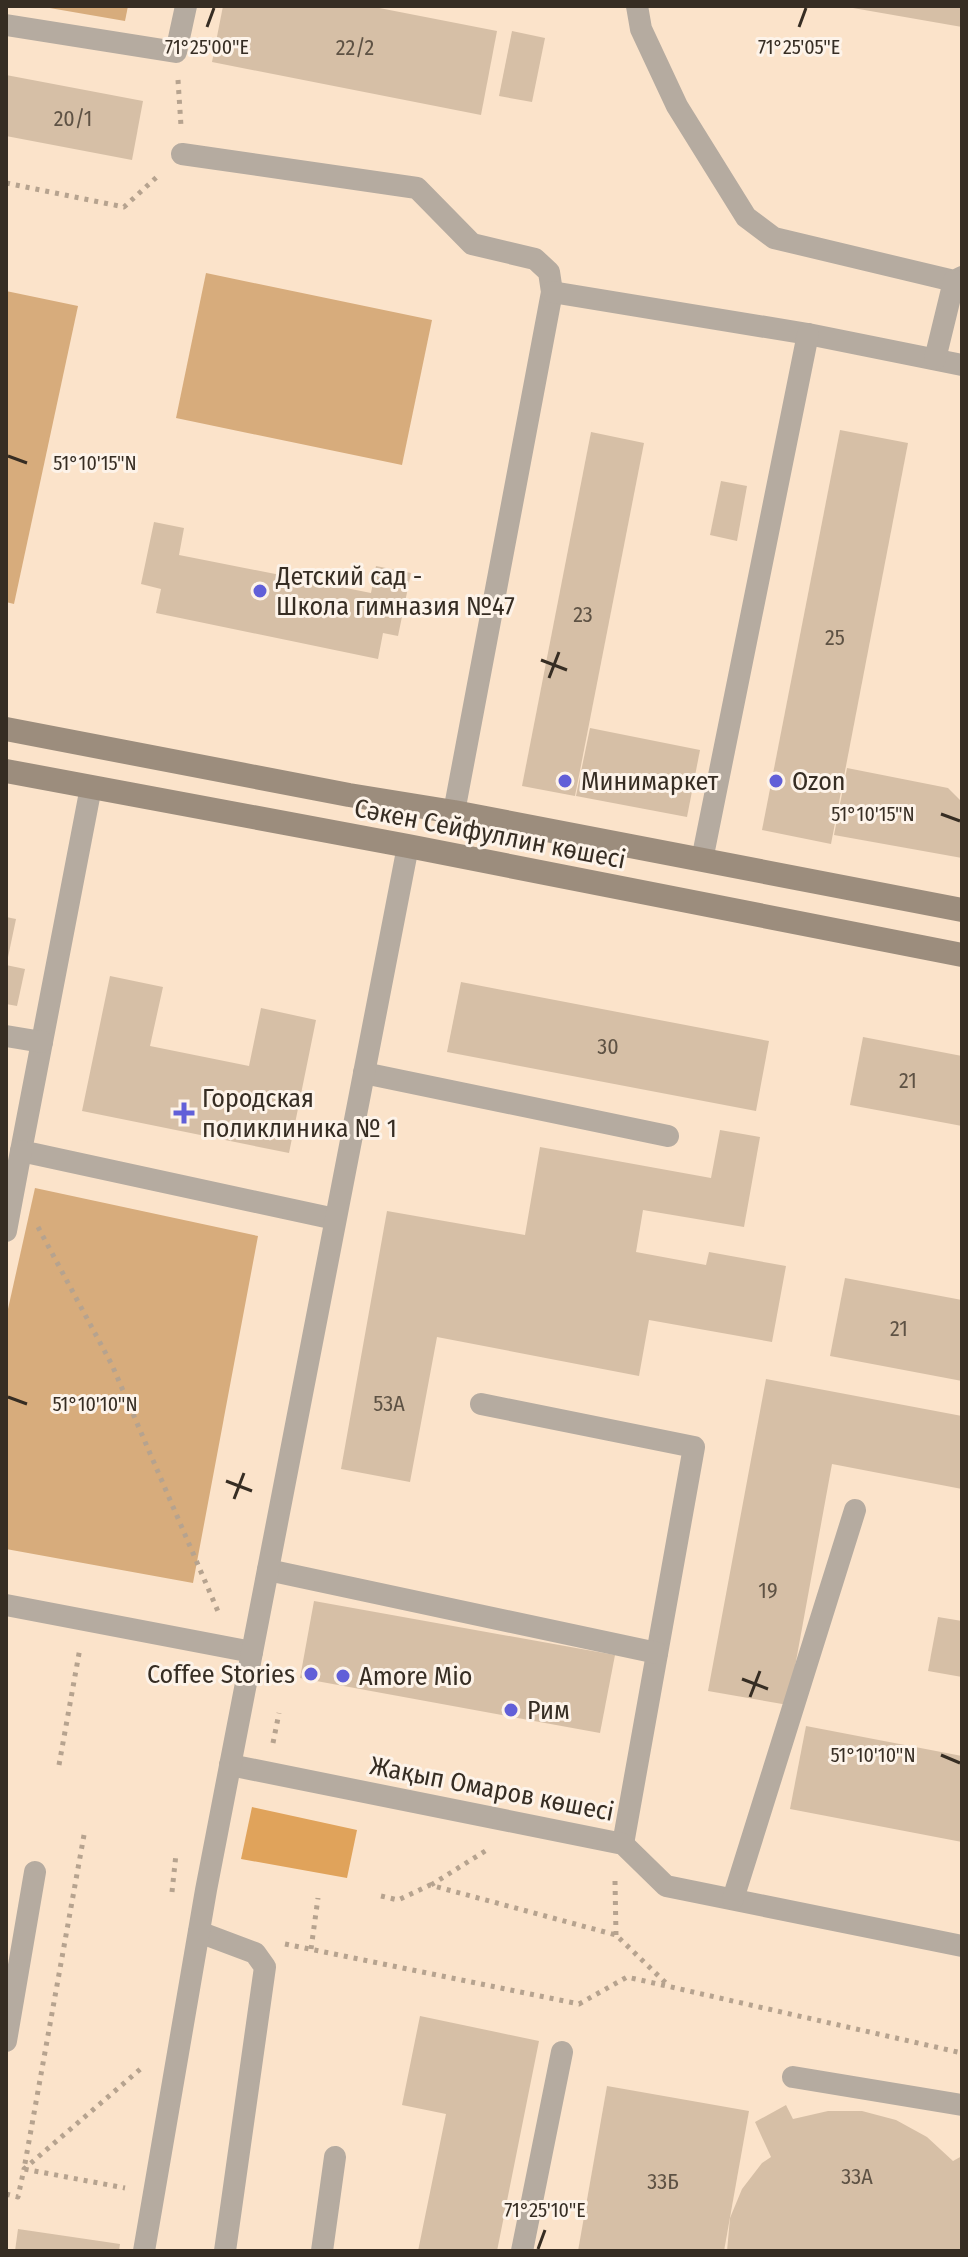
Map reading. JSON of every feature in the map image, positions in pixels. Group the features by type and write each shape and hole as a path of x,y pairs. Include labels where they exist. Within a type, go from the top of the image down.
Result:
{"main road":[{"name":"Сәкен Сейфуллин көшесі","path":"6,729 962,910"},
{"name":"Сәкен Сейфуллин көшесі","path":"6,771 962,955"}],"lane":[{"path":"6,25 176,52 186,6"},
{"path":"637,6 641,29 677,106 746,217 774,238 958,279 935,359"},
{"path":"182,154 417,188 472,244 535,259 549,272 552,292 454,812"},
{"path":"552,292 808,334 962,365"},
{"path":"702,860 808,334"},
{"path":"6,1231 91,787"},
{"path":"144,2251 230,1765 408,846"},
{"path":"6,1036 42,1042"},
{"path":"364,1073 668,1136"},
{"path":"21,1151 335,1219"},
{"path":"481,1404 694,1447 623,1844"},
{"path":"733,1899 855,1510"},
{"path":"268,1570 657,1653"},
{"path":"6,1605 252,1652"},
{"name":"Жақып Омаров көшесі","path":"230,1765 623,1844 666,1886 962,1946"},
{"path":"6,2041 35,1872"},
{"path":"199,1932 255,1953 265,1967 225,2251"},
{"path":"522,2251 562,2052"},
{"path":"793,2077 962,2105"},
{"path":"322,2251 335,2157"}],"path":[{"path":"6,183 124,207 182,154 176,52"},
{"path":"15,1184 112,1365 224,1624"},
{"path":"59,1765 85,1620"},
{"path":"6,2194 18,2197 84,1835"},
{"path":"381,1896 398,1900 430,1885 502,1841"},
{"path":"171,1901 176,1854"},
{"path":"430,1885 616,1935 670,1987"},
{"path":"311,1949 318,1898"},
{"path":"280,1943 579,2004 627,1977 962,2053"},
{"path":"24,2169 149,2062"},
{"path":"24,2169 155,2193"}],"shaded area":[{"path":"38,6 128,6 125,21"},
{"path":"206,273 432,320 402,465 176,418"},
{"path":"6,291 78,306 14,604 6,602"},
{"path":"35,1188 258,1236 193,1583 6,1549 6,1318"},
{"path":"252,1807 357,1830 347,1878 241,1859"}],"building":[{"path":"223,6 369,6 497,31 481,115 212,62"},
{"path":"962,6 962,27 853,8"},
{"path":"512,31 545,38 532,102 499,96"},
{"path":"6,75 143,101 132,160 6,136"},
{"path":"840,430 908,443 831,844 762,830"},
{"path":"591,432 644,443 575,796 522,786"},
{"path":"721,481 747,486 737,541 710,535"},
{"name":"Детский сад - Школа гимназия №47","path":"154,522 184,528 179,555 371,593 376,566 411,573 398,636 383,633 378,659 156,613 161,589 141,584"},
{"path":"590,728 700,750 687,817 576,796"},
{"path":"847,768 948,788 962,802 962,858 834,835"},
{"path":"6,917 16,919 7,962 6,962"},
{"path":"6,965 25,969 17,1006 6,1004"},
{"path":"110,976 163,987 150,1046 249,1066 261,1008 316,1020 289,1153 82,1111"},
{"path":"461,982 769,1041 756,1111 447,1052"},
{"path":"863,1037 962,1056 962,1126 850,1105"},
{"path":"720,1130 760,1137 744,1227 643,1210 636,1252 706,1265 709,1252 786,1266 772,1342 649,1320 639,1376 437,1337 410,1482 341,1469 387,1211 525,1235 540,1147 711,1178"},
{"path":"845,1278 962,1300 962,1381 830,1356"},
{"path":"766,1379 962,1416 962,1489 832,1464 788,1705 708,1691"},
{"path":"314,1601 615,1655 600,1733 300,1678"},
{"path":"938,1617 962,1621 962,1677 928,1671"},
{"path":"806,1726 962,1756 962,1842 790,1809"},
{"path":"420,2016 539,2041 497,2251 418,2251 446,2114 402,2105"},
{"path":"607,2086 749,2111 724,2251 578,2251"},
{"path":"786,2105 793,2119 828,2111 862,2111 896,2120 927,2137 953,2161 962,2156 962,2251 727,2251 730,2218 742,2189 762,2163 771,2157 755,2122"},
{"path":"18,2229 120,2244 119,2251 15,2251"}],"place":[{"name":"Детский сад - Школа гимназия №47","path":"260,591"},
{"name":"Минимаркет","path":"565,781"},
{"name":"Ozon","path":"776,781"},
{"name":"Городская поликлиника № 1","path":"184,1113"},
{"name":"Coffee Stories","path":"311,1674"},
{"name":"Amore Mio","path":"343,1676"},
{"name":"Рим","path":"511,1710"}]}
